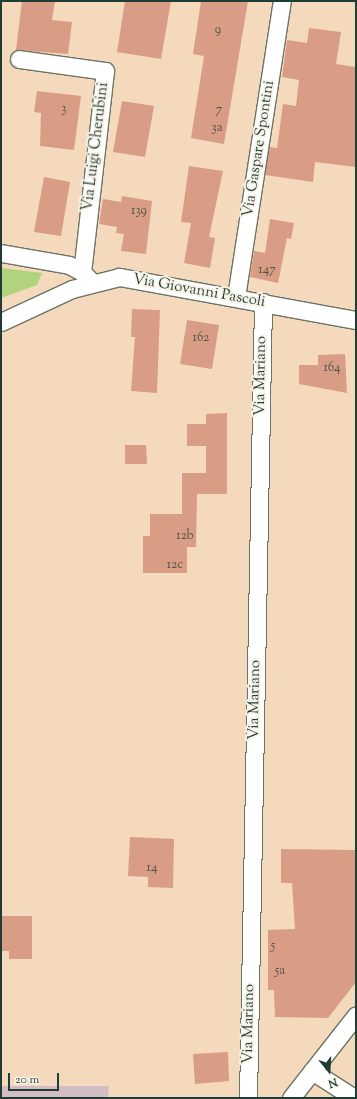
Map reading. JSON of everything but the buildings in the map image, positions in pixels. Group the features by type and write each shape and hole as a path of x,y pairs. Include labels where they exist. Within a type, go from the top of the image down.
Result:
{"street":[{"name":"Via Gaspare Spontini","path":"236,296 282,1"},
{"name":"Via Luigi Cherubini","path":"19,59 105,71 87,277"},
{"path":"1,254 69,265 87,277"},
{"name":"Via Giovanni Pascoli","path":"1,322 87,277 135,278 356,320"},
{"name":"Via Mariano","path":"248,1098 263,302"},
{"path":"291,1098 356,1015"},
{"path":"312,1071 354,1098"}],"shaded area":[{"path":"1,1086 109,1086 108,1098 1,1098"}],"green space":[{"path":"1,268 42,273 37,285 1,298"}]}
